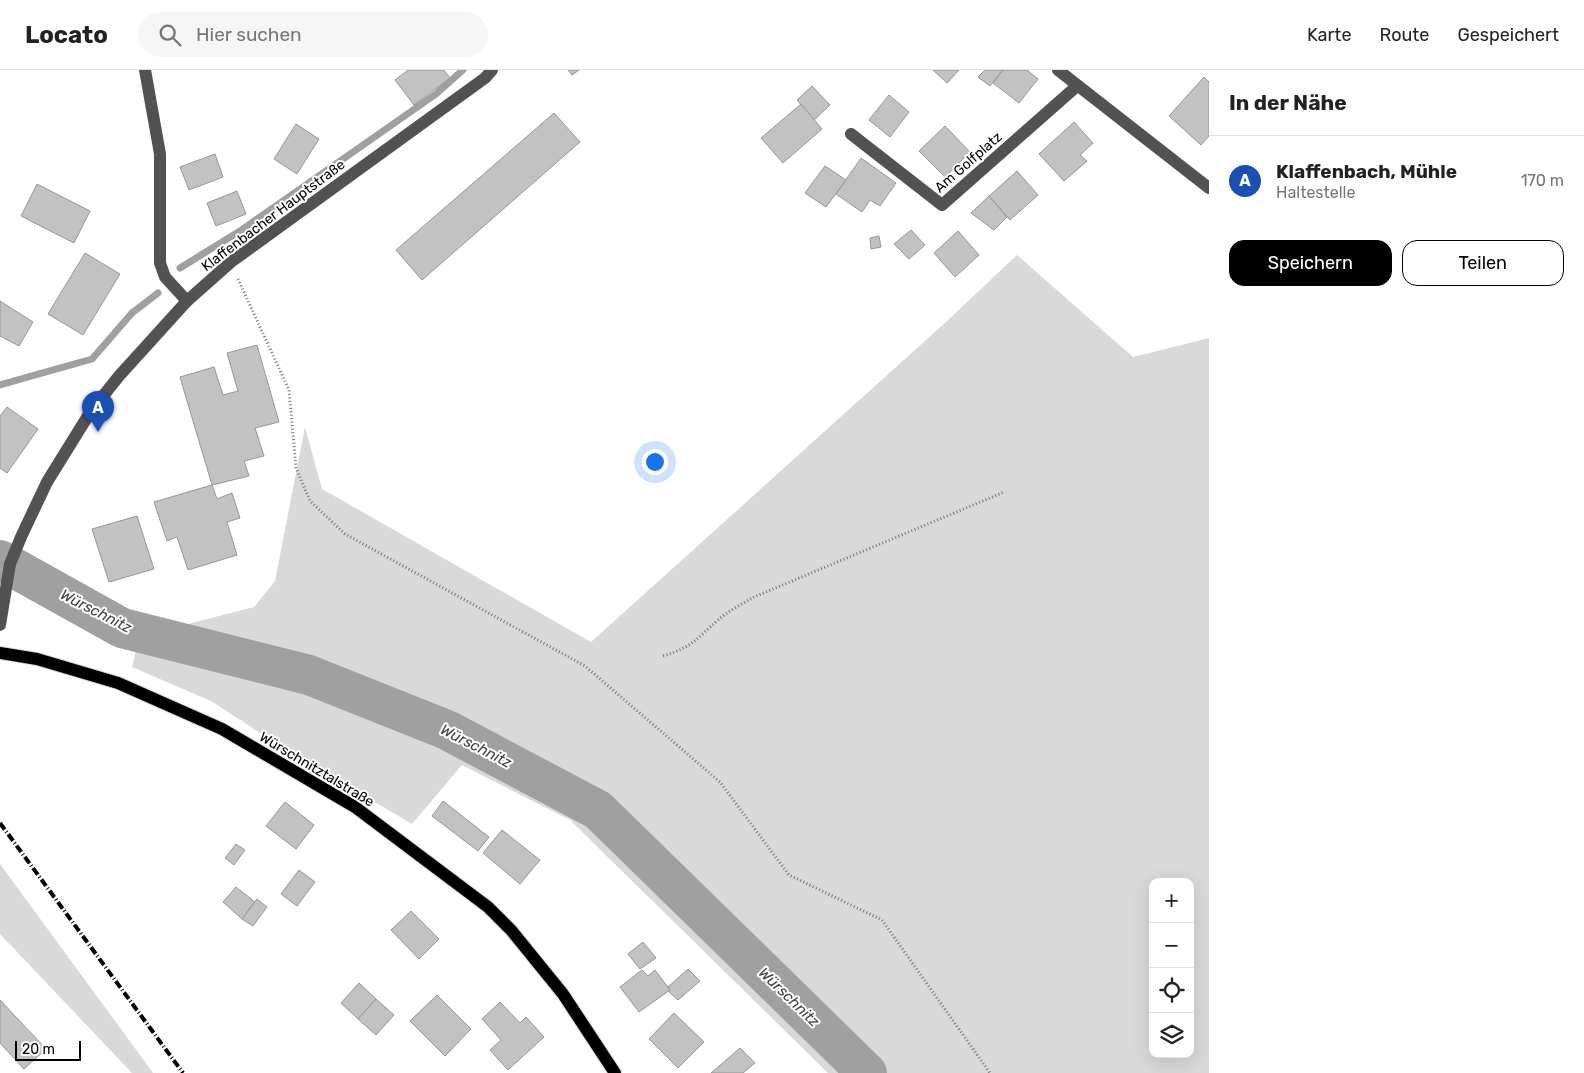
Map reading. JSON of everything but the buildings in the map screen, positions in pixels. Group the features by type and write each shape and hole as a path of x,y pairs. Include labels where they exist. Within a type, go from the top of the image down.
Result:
{"main road":[{"name":"Würschnitztalstraße","path":"0,653 37,659 118,683 222,729 355,807 488,907 511,930 563,994 615,1073"}],"street":[{"path":"144,70 160,154 160,263 165,278 188,301"},
{"name":"Klaffenbacher Hauptstraße","path":"0,625 10,564 47,482 91,411 119,376 188,301 232,262 485,78 492,70"},
{"path":"1058,70 1209,188"},
{"name":"Am Golfplatz","path":"851,134 942,205 1078,86"}],"path":[{"path":"232,262 289,390 296,468 310,501 345,534 586,666 720,782 789,875 882,920 990,1073"},
{"path":"663,656 680,651 694,643 718,619 754,597 1004,492"}],"shaded area":[{"path":"1017,255 1133,357 1209,338 1209,1073 828,1073 570,820 462,765 412,824 288,751 211,701 132,667 144,618 184,625 254,607 275,581 305,427 322,489 591,642 946,322"},
{"path":"0,864 153,1073 132,1073 0,934"}],"waterway":[{"path":"180,268 240,231 436,94 463,70"},
{"path":"0,385 92,359 132,313 158,293"},
{"name":"Würschnitz","path":"0,560 122,628 309,675 447,730 598,810 867,1073"}],"railway":[{"path":"0,823 183,1073"}],"place":[{"name":"Klaffenbach, Mühle","path":"98,432"}]}
